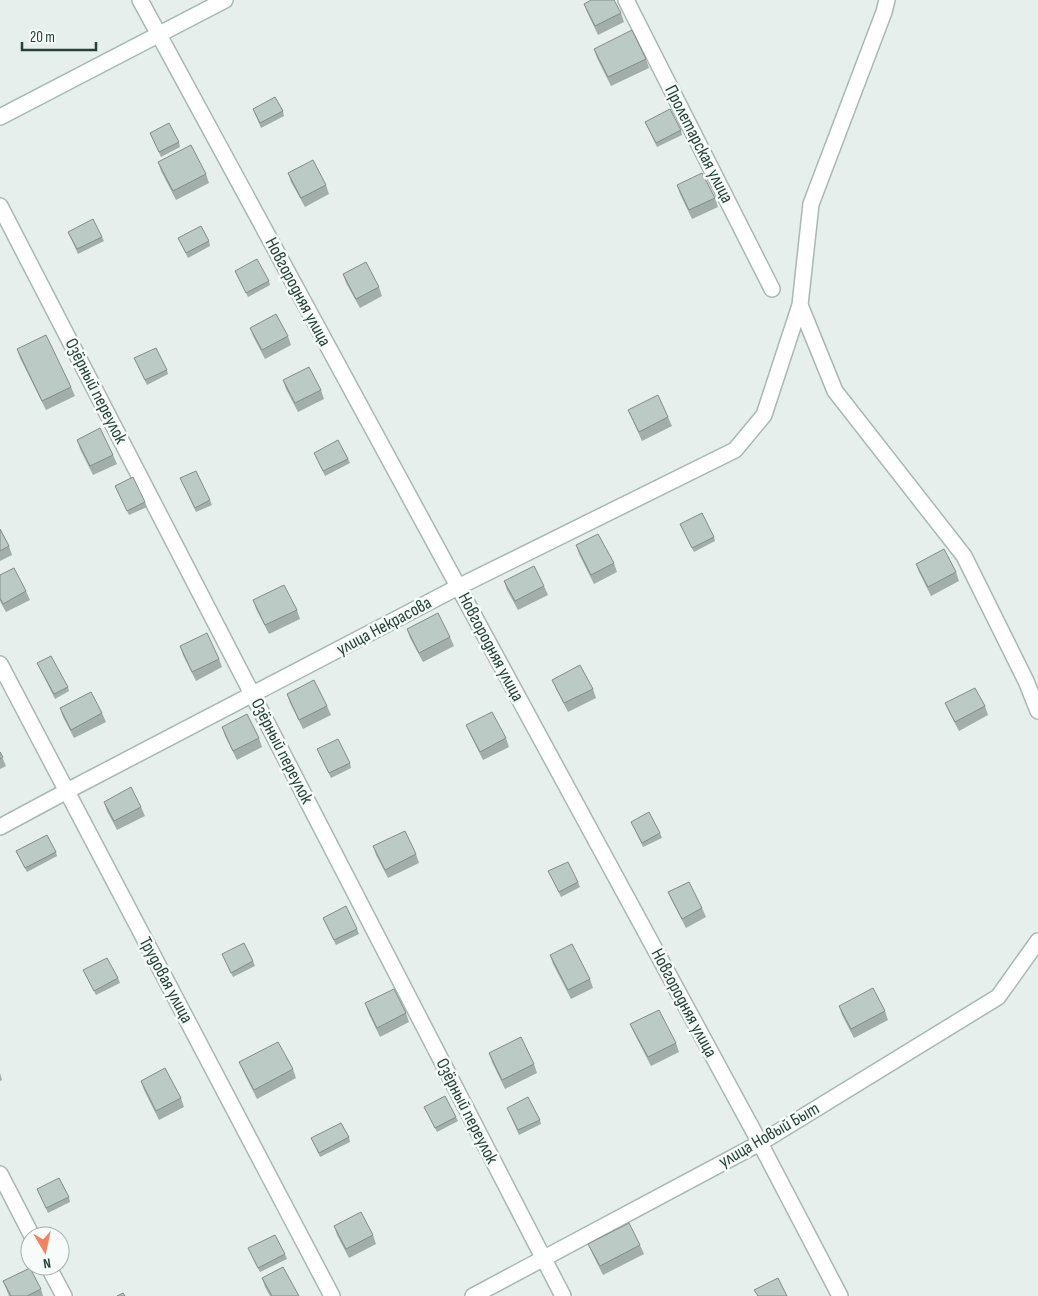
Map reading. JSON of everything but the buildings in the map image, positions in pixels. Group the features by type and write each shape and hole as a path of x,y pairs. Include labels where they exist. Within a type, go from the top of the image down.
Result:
{"street":[{"name":"Новгородняя улица","path":"140,0 760,1143 840,1296"},
{"path":"0,117 225,0"},
{"name":"Пролетарская улица","path":"626,0 772,289"},
{"name":"улица Некрасова","path":"0,828 67,791 458,587 735,450 764,415 800,305 811,204 887,0"},
{"name":"Озёрный переулок","path":"0,206 563,1296"},
{"path":"800,305 835,391 964,556 1026,681 1038,711"},
{"name":"Трудовая улица","path":"0,664 332,1296"},
{"name":"улица Новый Быт","path":"473,1296 760,1143 998,997 1038,940"},
{"path":"0,1174 27,1226"},
{"path":"53,1276 64,1296"}]}
